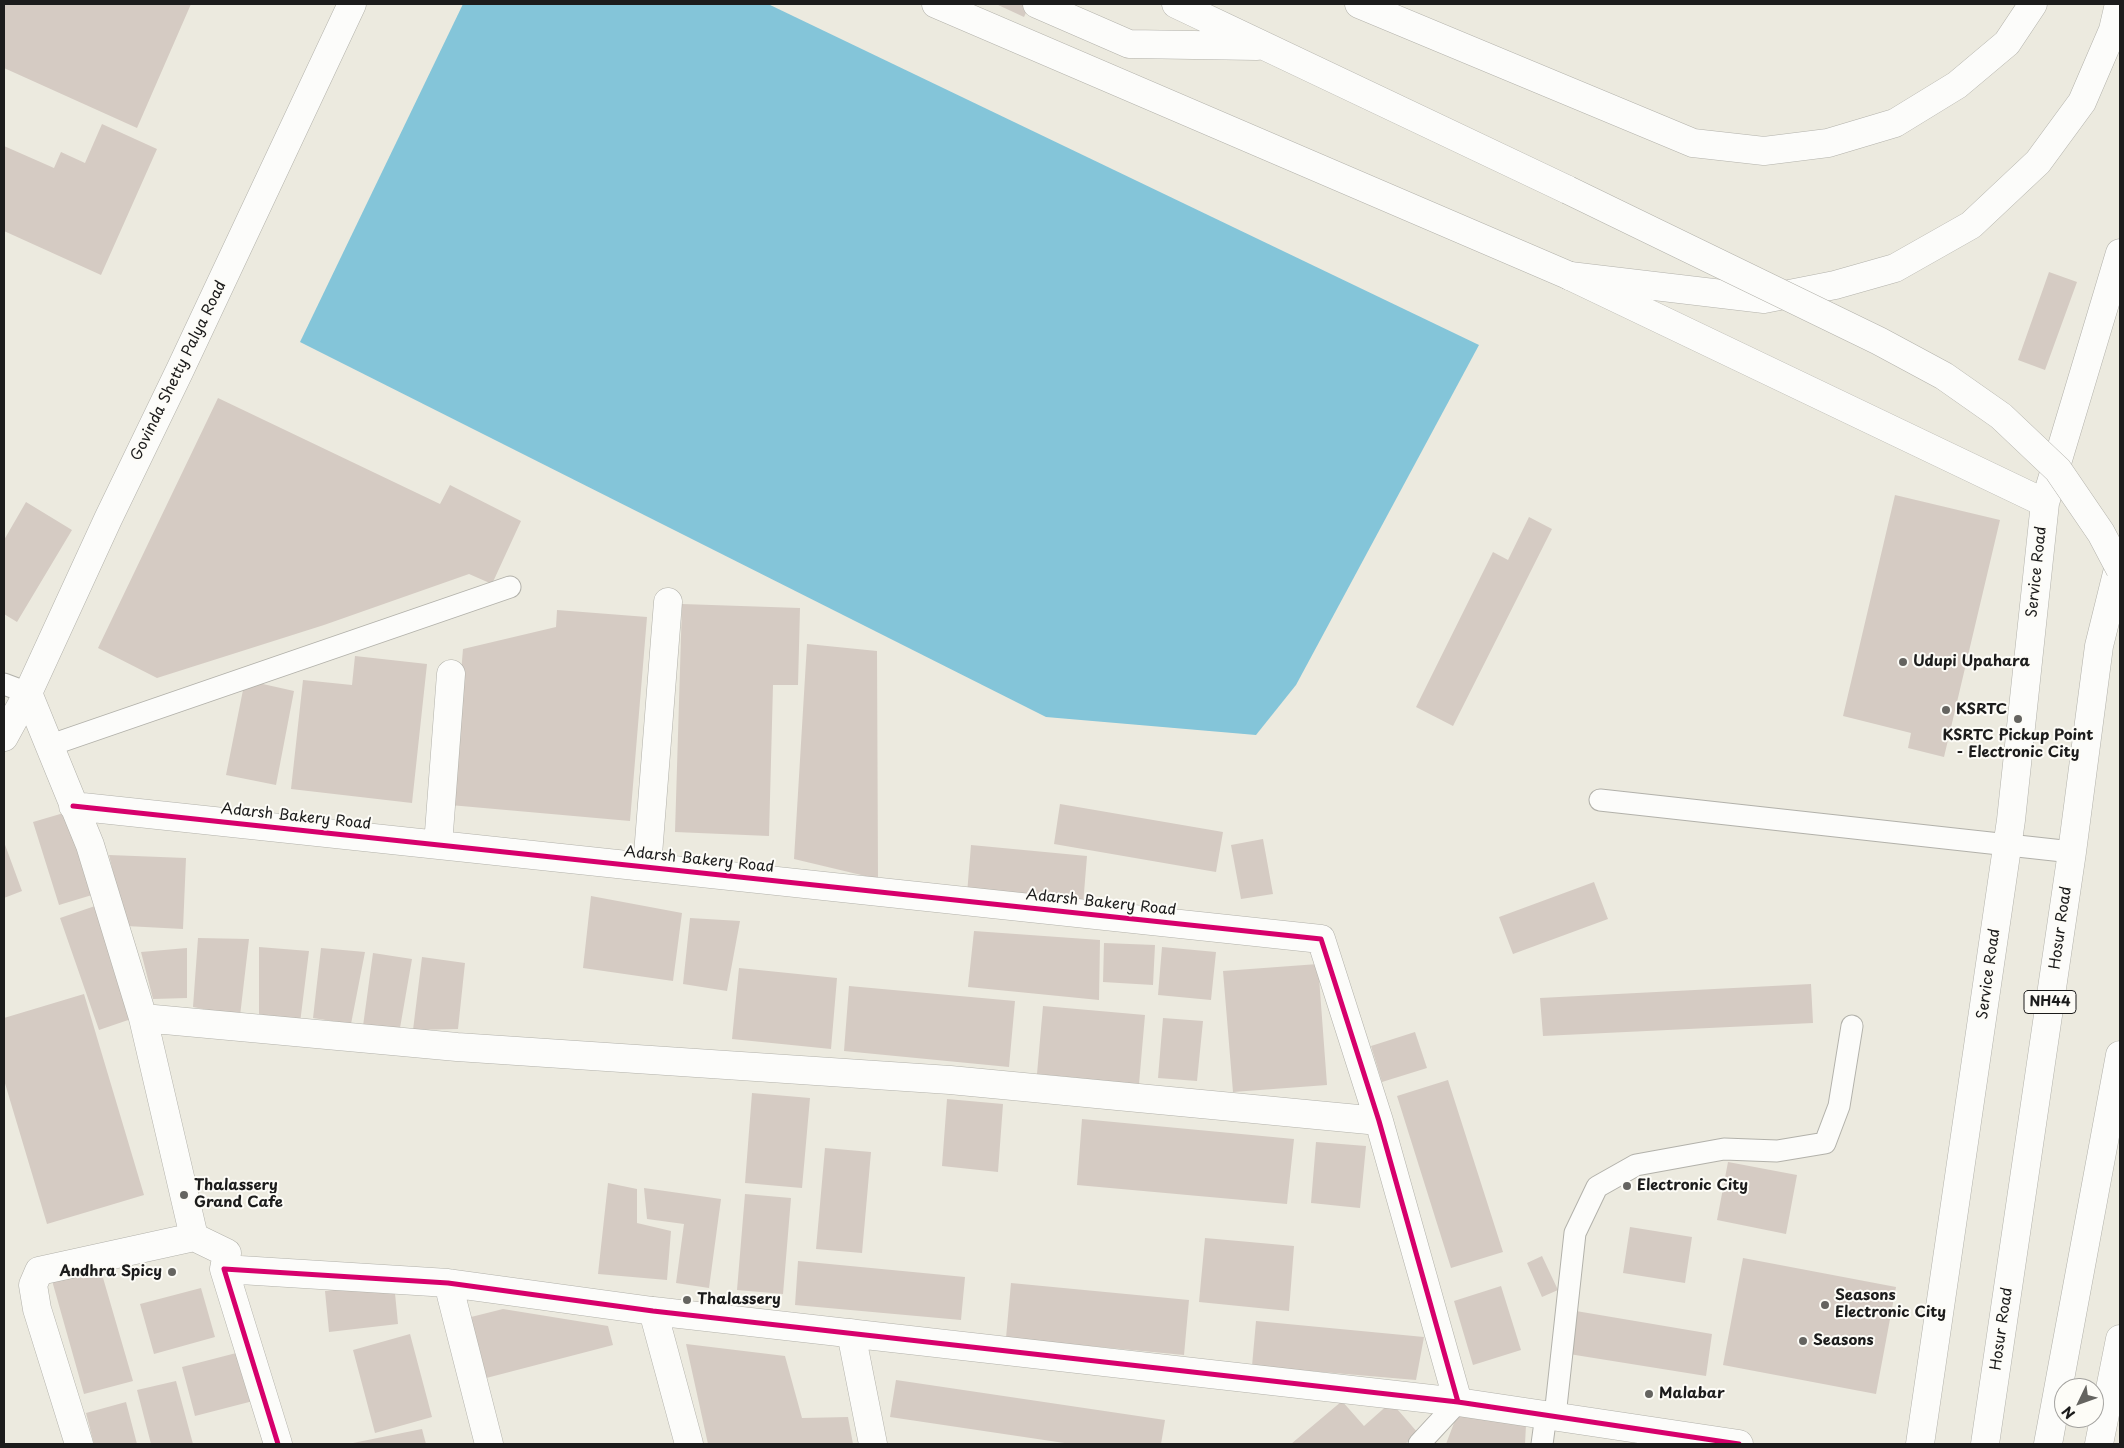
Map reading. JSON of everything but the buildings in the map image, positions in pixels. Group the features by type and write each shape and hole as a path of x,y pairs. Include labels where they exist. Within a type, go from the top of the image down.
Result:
{"main road":[{"name":"Govinda Shetty Palya Road","path":"4,737 16,689 108,519 352,4"},
{"path":"936,4 1570,276 2045,503"},
{"path":"1037,4 1128,44 1266,46"},
{"path":"1176,4 1568,190 1879,341 1944,376 2001,416 2058,470 2101,533 2120,570"},
{"path":"1359,4 1693,143 1764,151 1828,143 1896,123 1957,85 2007,43 2033,4"},
{"path":"1570,276 1764,300 1895,268 1971,225 2038,162 2082,102 2113,30 2119,4"},
{"name":"Service Road","path":"1920,1444 2008,844 2045,503 2120,253"},
{"name":"Hosur Road","path":"1984,1444 2072,852 2099,646 2120,561"},
{"path":"647,868 668,602"},
{"path":"438,845 451,674"},
{"path":"16,689 48,746 90,845 143,1018 194,1237"},
{"name":"Adarsh Bakery Road","path":"73,806 1321,939 1379,1122"},
{"path":"143,1018 457,1047 950,1080 1379,1122 1458,1402"},
{"path":"2048,1444 2120,1056"},
{"path":"79,1444 37,1309 34,1285 39,1271 194,1237 227,1253 224,1269 278,1444"},
{"path":"224,1269 448,1283 653,1312 1458,1402 1738,1444"},
{"path":"448,1283 488,1444"},
{"path":"653,1312 688,1444"},
{"path":"851,1333 873,1444"},
{"path":"2099,1444 2120,1340"}],"lane":[{"path":"48,746 510,587"},
{"path":"1600,800 2072,852"},
{"path":"1542,1444 1550,1416 1575,1233 1597,1187 1636,1165 1724,1149 1777,1152 1825,1143 1839,1106 1852,1026"},
{"path":"1419,1444 1458,1402"}],"water":[{"path":"463,4 768,4 1479,345 1296,685 1256,735 1046,717 300,342"}],"cycle path":[{"path":"73,806 1321,939 1379,1121 1458,1402"},
{"path":"278,1444 224,1269 448,1283 653,1311 1458,1402 1739,1444"}],"place":[{"name":"Udupi Upahara","path":"1903,662"},
{"name":"KSRTC","path":"1946,710"},
{"name":"KSRTC Pickup Point - Electronic City","path":"2018,719"},
{"name":"Electronic City","path":"1627,1186"},
{"name":"Thalassery Grand Cafe","path":"184,1195"},
{"name":"Andhra Spicy","path":"172,1272"},
{"name":"Thalassery","path":"687,1300"},
{"name":"Seasons Electronic City","path":"1825,1305"},
{"name":"Seasons","path":"1803,1341"},
{"name":"Malabar","path":"1649,1394"}]}
